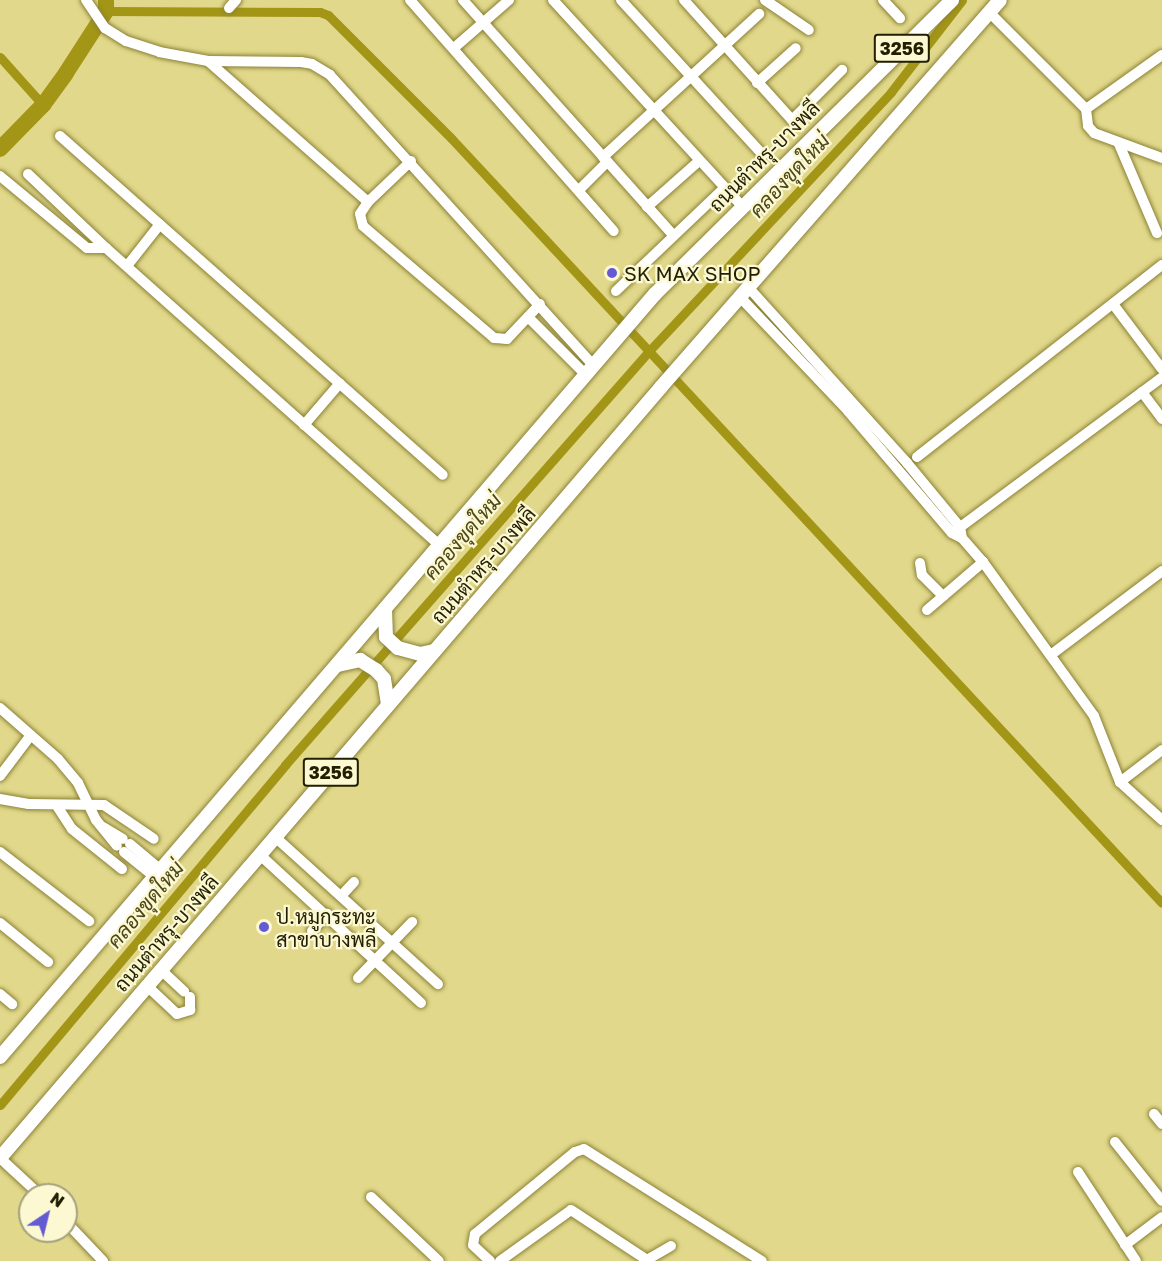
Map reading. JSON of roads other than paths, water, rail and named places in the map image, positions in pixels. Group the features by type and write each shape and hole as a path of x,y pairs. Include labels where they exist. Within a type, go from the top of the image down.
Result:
{"main road":[{"name":"ถนนตำหรุ-บางพลี","path":"0,1057 639,312 741,205 952,0"},
{"name":"ถนนตำหรุ-บางพลี","path":"0,1158 146,985 685,360 1000,0"},
{"path":"385,609 386,637 398,648 413,654 434,651"},
{"path":"336,666 349,660 372,667 384,679 388,705"}],"street":[{"path":"86,0 96,18 105,28 126,41 159,52 208,61 312,64 330,75 540,304 589,370"},
{"path":"410,0 614,231"},
{"path":"463,0 673,235"},
{"path":"454,48 508,0"},
{"path":"553,0 741,205"},
{"path":"621,0 764,155"},
{"path":"701,0 688,4 757,83 794,120 842,70"},
{"path":"765,0 808,30"},
{"path":"883,0 900,18"},
{"path":"989,12 1086,109 1088,126 1094,133 1162,159"},
{"path":"579,190 605,159 653,111 759,14"},
{"path":"757,83 796,48"},
{"path":"1086,109 1162,55"},
{"path":"208,61 368,202"},
{"path":"60,136 443,475"},
{"path":"1119,144 1157,233"},
{"path":"411,161 368,202 360,214 363,226 494,338 507,339 540,304"},
{"path":"647,207 699,161"},
{"path":"28,174 106,248 438,545"},
{"path":"0,176 87,248 106,248"},
{"path":"616,291 724,188"},
{"path":"127,266 160,224"},
{"path":"917,457 1162,265"},
{"path":"744,293 983,562 1052,654 1094,716 1120,782 1162,820"},
{"path":"1113,304 1162,369"},
{"path":"528,317 589,370"},
{"path":"958,533 1162,377"},
{"path":"304,425 340,382"},
{"path":"1142,392 1162,419"},
{"path":"927,610 983,562"},
{"path":"920,563 922,575 943,596"},
{"path":"1052,654 1162,570"},
{"path":"0,708 31,735 78,783 102,827 159,874"},
{"path":"0,776 31,735"},
{"path":"1120,782 1162,750"},
{"path":"0,799 57,806 87,803 117,811 154,839"},
{"path":"57,806 72,829 122,869"},
{"path":"274,836 438,984"},
{"path":"0,852 89,921"},
{"path":"259,854 377,959 421,1003"},
{"path":"341,896 354,882"},
{"path":"312,931 327,914"},
{"path":"358,978 412,922"},
{"path":"0,923 48,962"},
{"path":"146,985 177,1014 190,1010 187,994 160,969"},
{"path":"0,994 12,1004"},
{"path":"1154,1114 1162,1124"},
{"path":"1115,1142 1162,1201"},
{"path":"490,1261 472,1243 475,1234 575,1152 584,1149 762,1261"},
{"path":"0,1158 27,1183"},
{"path":"1078,1172 1136,1261"},
{"path":"371,1197 439,1261"},
{"path":"500,1261 571,1210 646,1261 671,1246"},
{"path":"1125,1245 1162,1217"},
{"path":"78,1235 103,1261"}],"waterway":[{"path":"0,149 43,105 66,73 106,11 106,0"},
{"name":"คลองขุดใหม่","path":"0,1105 285,765 649,351 891,92 962,0"},
{"path":"106,11 320,12 328,15 451,138 1162,903"},
{"path":"0,57 43,105"}],"place":[{"name":"SK MAX SHOP","path":"612,273"},
{"name":"ป.หมูกระทะ สาขาบางพลี","path":"264,927"}]}
